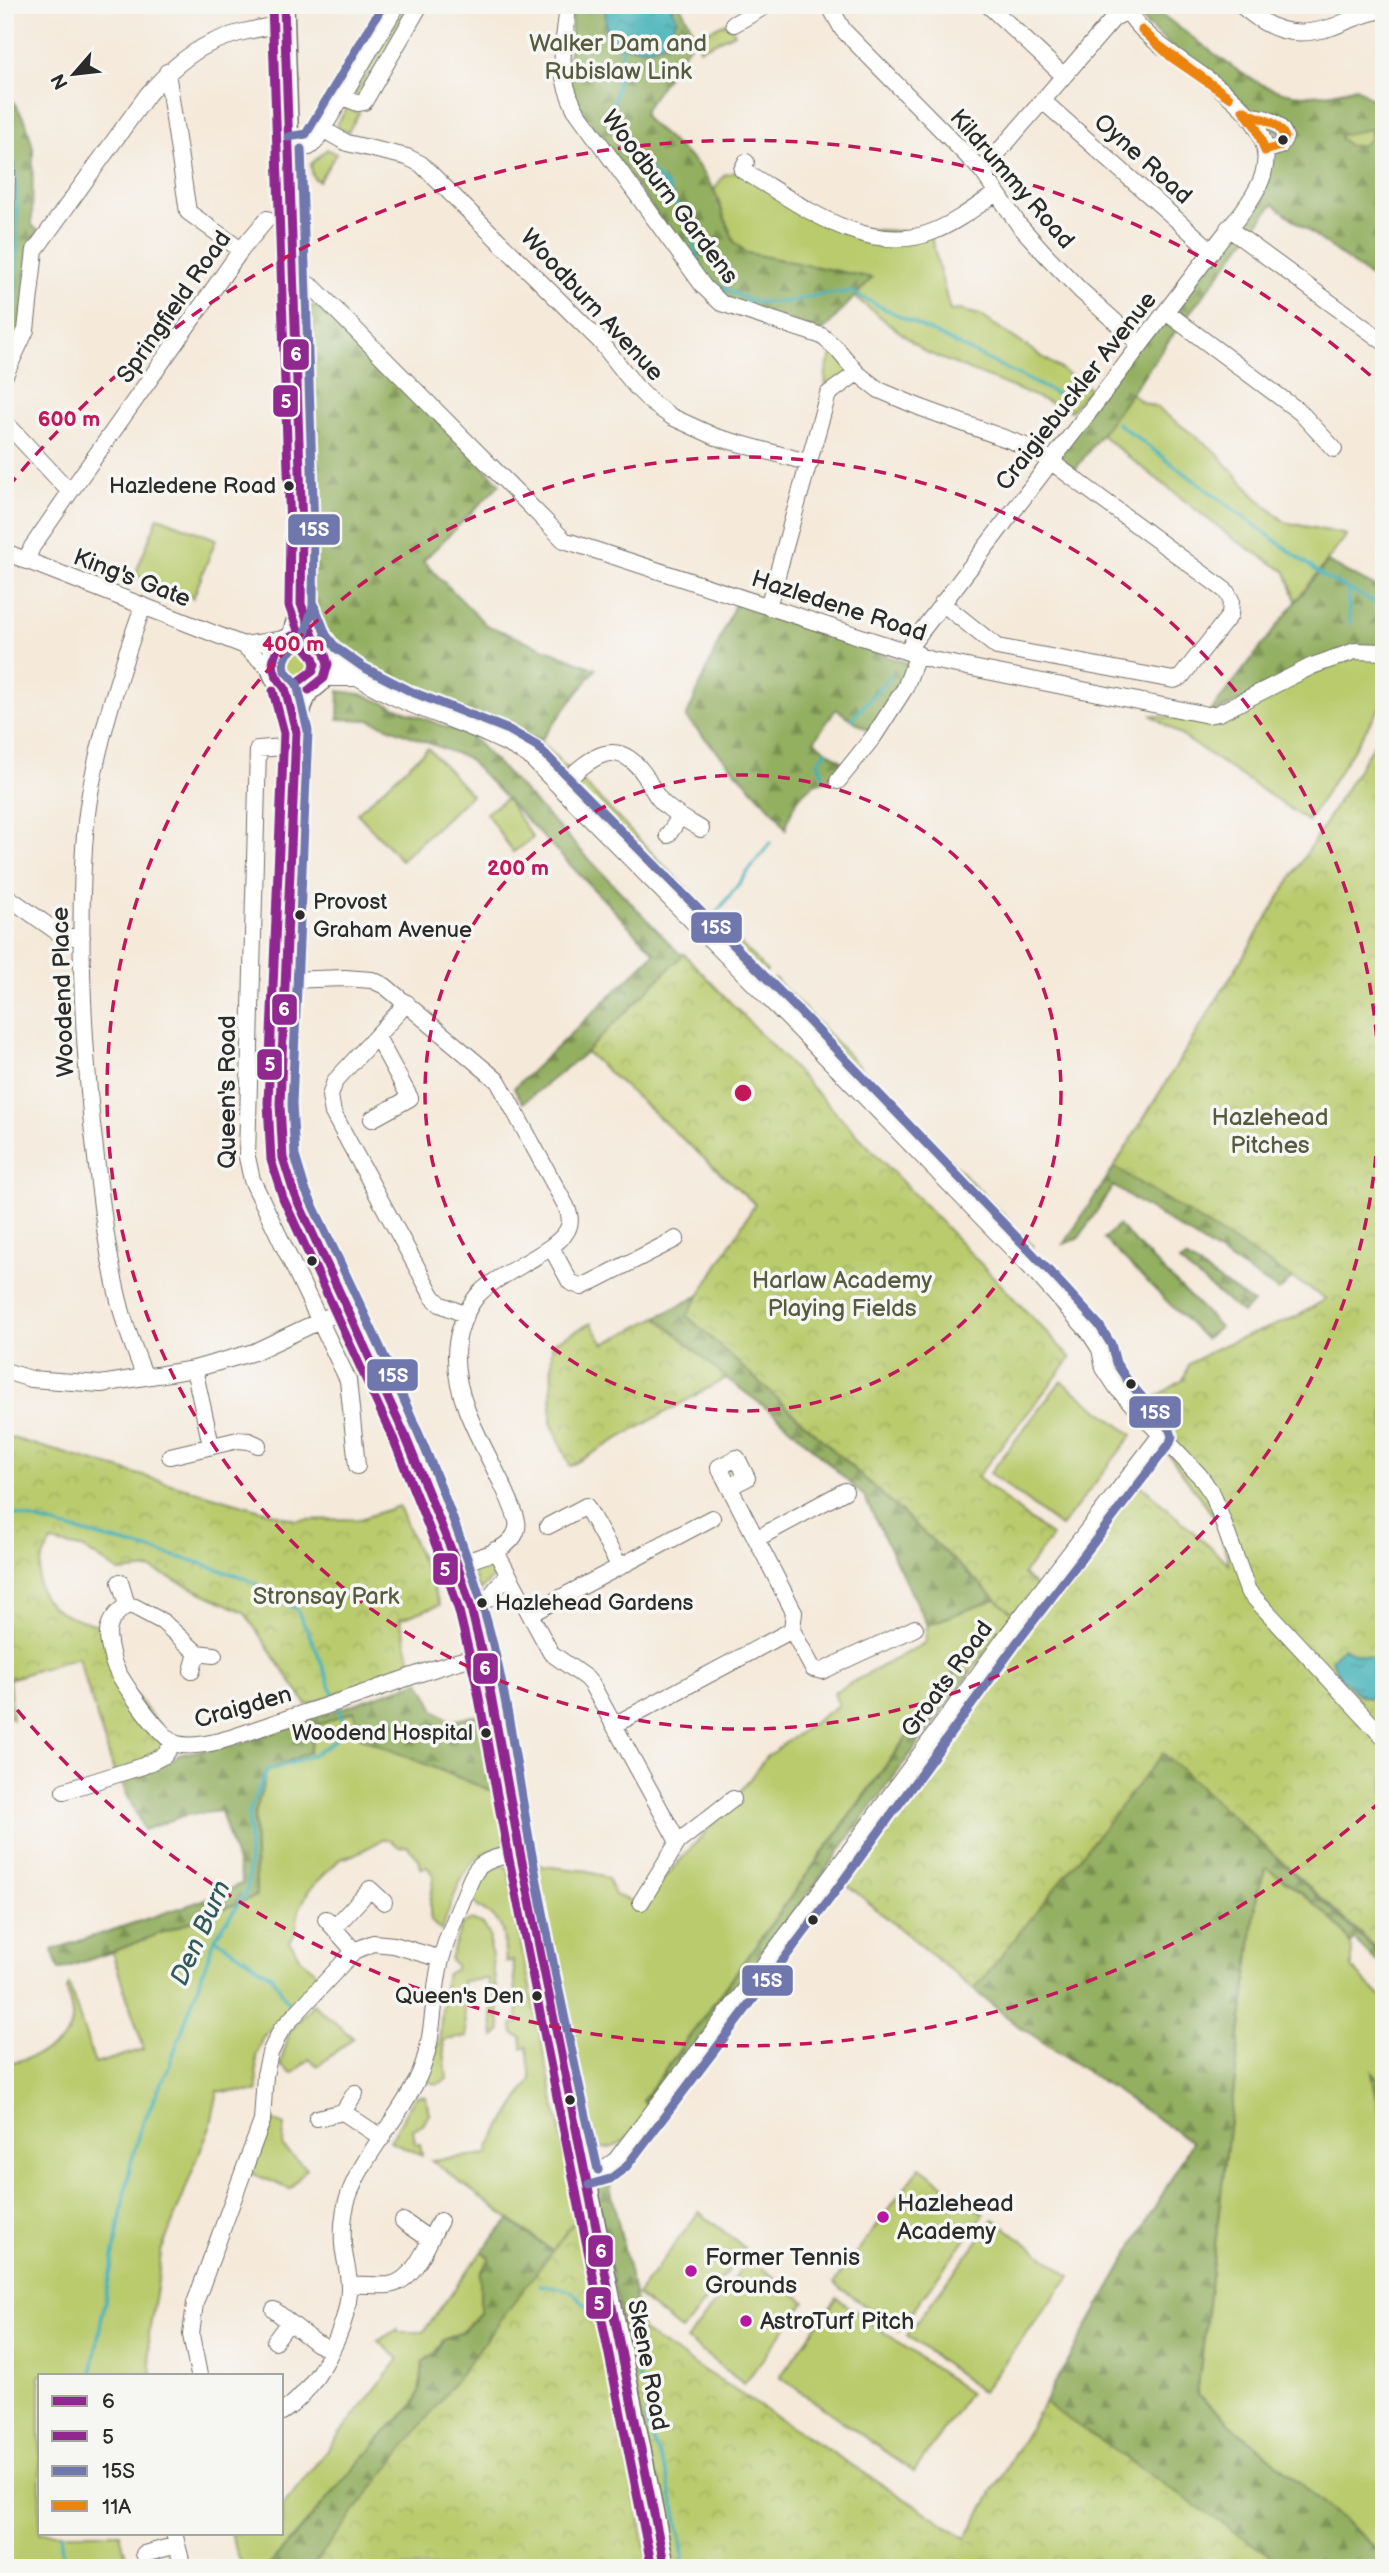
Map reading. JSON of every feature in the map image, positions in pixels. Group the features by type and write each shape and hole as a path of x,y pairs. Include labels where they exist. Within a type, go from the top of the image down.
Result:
{"main road":[{"path":"285,15 302,529 301,604 289,638 274,652 272,670 274,677 285,688 301,692 316,684"},
{"path":"292,742 302,706 328,664 327,657 315,641 301,604"},
{"path":"289,638 308,637 315,641"},
{"path":"285,688 292,742 280,1104 283,1158 294,1193 404,1433 457,1564 471,1608 483,1655 520,1852 586,2173"},
{"name":"Skene Road","path":"586,2173 665,2568"}],"street":[{"path":"289,149 309,146 324,130 397,5"},
{"path":"343,97 358,103 364,102 420,5"},
{"name":"Woodburn Gardens","path":"568,5 561,65 571,102 704,287 721,303 822,336 857,373 879,390 1034,449 1226,591 1231,600 1230,615 1181,677 1174,680 997,647 942,603"},
{"name":"Kildrummy Road","path":"829,5 844,30 982,171 1047,256 1140,344"},
{"path":"988,5 1064,76"},
{"path":"1241,5 1256,18 1281,31 1297,33 1332,27 1375,9"},
{"path":"734,24 759,7"},
{"path":"982,171 1125,8"},
{"name":"Craigiebuckler Avenue","path":"838,781 874,736 905,688 912,652 942,603 1212,251 1254,192 1263,174 1265,151 1280,146 1285,137 1280,127 1264,117 1251,116 1235,101 1158,45 1140,30 1125,8"},
{"path":"5,375 26,330 34,250 148,94 167,72 200,47 285,15"},
{"path":"167,72 188,212 241,250"},
{"name":"Oyne Road","path":"1043,101 1212,251"},
{"name":"Woodburn Avenue","path":"324,130 347,143 407,157 421,164 600,341 636,387 671,417 716,437 810,463"},
{"path":"5,159 5,280"},
{"path":"746,162 741,170 843,228 878,239 913,238 930,233 970,211 996,192"},
{"name":"Springfield Road","path":"26,561 32,547 241,250 267,219"},
{"path":"1228,228 1384,342"},
{"name":"Hazledene Road","path":"294,290 326,302 564,540 932,660 1208,715 1219,713 1312,666 1355,651 1384,652"},
{"path":"1166,312 1300,412 1334,449"},
{"path":"768,607 828,394 857,373"},
{"path":"5,422 71,492"},
{"name":"King's Gate","path":"5,552 243,645 272,670"},
{"name":"Woodend Place","path":"142,606 112,704 91,791 86,821 82,937 86,1064 99,1179 113,1272 125,1322 145,1377"},
{"name":"King's Gate","path":"243,645 289,638"},
{"path":"327,657 357,678 407,703 504,741 528,755 560,786 1038,1275 1089,1332 1100,1349 1104,1368 1118,1389 1200,1476 1213,1495 1248,1591 1384,1738"},
{"path":"316,684 357,678"},
{"name":"Queen's Road","path":"292,742 258,749 247,1157 252,1180 348,1380 351,1457"},
{"path":"560,786 589,759 610,753 623,755 632,760 643,773 660,801 680,817 702,829"},
{"path":"668,835 680,817"},
{"path":"5,895 60,934 82,937"},
{"path":"285,980 372,980 385,986 407,1003 498,1081 570,1217 569,1228 562,1238 504,1273 477,1296 466,1315 456,1348 458,1383 517,1521 515,1534 503,1546 457,1564"},
{"path":"407,1003 335,1082 330,1096 333,1113 433,1297 440,1304 466,1315"},
{"path":"372,1119 410,1098 377,1037"},
{"path":"551,1247 570,1282 582,1287 676,1238"},
{"path":"5,1371 31,1379 101,1384 194,1369 254,1352 347,1308"},
{"path":"194,1369 211,1445"},
{"name":"Groats Road","path":"586,2173 606,2168 617,2160 827,1882 1008,1634 1160,1436"},
{"path":"170,1455 238,1440 258,1445"},
{"path":"725,1511 729,1487"},
{"path":"756,1539 845,1491"},
{"path":"548,1526 586,1506 620,1567"},
{"path":"725,1511 756,1539 794,1612 792,1630 813,1669 823,1671 856,1653 866,1652 915,1628"},
{"path":"530,1614 725,1511"},
{"path":"495,1550 551,1653 561,1663 586,1678 678,1842"},
{"path":"471,1608 488,1599 507,1575"},
{"path":"120,1582 127,1605"},
{"name":"Craigden","path":"192,1671 205,1654 163,1622 135,1606 127,1605 113,1615 107,1642 115,1669 173,1743 190,1746 232,1737 483,1655"},
{"path":"614,1725 792,1630"},
{"path":"64,1791 143,1766 165,1755 173,1743"},
{"path":"641,1902 678,1842 733,1799"},
{"path":"284,2410 305,2392 331,2350 346,2318 349,2285 343,2244 344,2218 350,2192 416,2082 431,2042 441,1959 474,1874 490,1860 520,1852"},
{"path":"354,1951 330,1923 370,1889 384,1902"},
{"path":"200,2374 191,2334 195,2303 262,2120 265,2075 270,2053 281,2029 354,1951 373,1943 394,1945 441,1959"},
{"path":"317,2118 343,2112 355,2093"},
{"path":"343,2112 382,2138"},
{"path":"403,2221 429,2239"},
{"path":"349,2285 388,2285 401,2281 413,2269 440,2221"},
{"path":"274,2310 316,2343 331,2350"},
{"path":"275,2341 289,2322"},
{"path":"144,2554 175,2539 183,2568"}],"green space":[{"path":"407,5 415,5 360,97 354,95"},
{"name":"Walker Dam and Rubislaw Link","path":"573,5 680,5 696,36 645,109 644,115 696,163 714,190 734,242 747,253 872,278 822,332 717,295 578,107 567,76"},
{"path":"1124,5 1155,10 1243,74 1282,92 1328,94 1356,87 1384,109 1384,259 1370,277 1273,204 1181,324 1075,470 1055,454 1254,192 1265,151 1285,137 1251,116"},
{"path":"728,22 735,33 700,49 697,36"},
{"path":"5,88 26,122 33,148 32,225 38,231 29,246 21,331 5,364 5,332 10,310 12,179 10,152 5,136"},
{"path":"347,108 359,113 348,132 339,129 337,124"},
{"path":"1371,129 1370,139 1362,145 1349,146 1340,138 1340,135"},
{"path":"327,149 336,154 319,181 313,177 311,164"},
{"path":"742,170 843,228 930,233 950,311 960,310 980,315 1089,388 1071,411 925,352 855,297 871,278 747,253 734,242 714,190 724,175"},
{"path":"311,306 328,309 500,484 423,561 486,625 596,669 540,741 535,737 525,747 344,670 313,624 310,537"},
{"path":"837,349 857,373 828,394 826,370"},
{"path":"1131,393 1142,402 1156,407 1214,450 1255,496 1285,522 1347,535 1296,601 1286,572 1232,538 1101,435"},
{"path":"158,517 216,539 193,598 135,575"},
{"path":"1327,562 1384,591 1384,652 1355,651 1208,715"},
{"path":"735,604 913,665 871,732 836,709 814,741 848,766 838,781 818,783 803,793 792,810 786,829 777,815 686,718"},
{"path":"298,648 310,653 315,665 310,677 298,682 286,677 281,665 286,653"},
{"path":"1360,655 1384,660 1384,701 1308,821 1151,715 1217,725 1317,671"},
{"path":"339,691 361,694 472,737 679,953 684,954 586,1052 523,1103 514,1088 655,953 467,758 370,720 338,719"},
{"name":"Hazlehead Pitches","path":"1384,727 1384,1955 1163,1753 974,1990 839,1878 1023,1623 1027,1625 1134,1479 1229,1564 1217,1521 1161,1444 1141,1406 1183,1380 1189,1364 1219,1347 1296,1317 1326,1299 1114,1167"},
{"path":"535,737 567,768 557,779 525,747"},
{"path":"428,748 471,795 401,860 357,813"},
{"path":"579,778 767,971 754,975 568,790"},
{"path":"506,799 533,838 513,852 486,813"},
{"name":"Harlaw Academy Playing Fields","path":"684,954 1071,1358 977,1477 1052,1537 1023,1574 1036,1587 1014,1615 687,1316 755,1204 586,1052"},
{"path":"774,978 1033,1246 1023,1258 769,992"},
{"path":"1114,1167 1292,1278 1279,1291 1113,1186 1079,1238 1064,1244"},
{"path":"1118,1225 1220,1327 1205,1339 1104,1239"},
{"path":"1186,1258 1253,1303 1242,1313 1179,1262"},
{"path":"700,1295 687,1316 996,1599 927,1625 864,1496 781,1419 726,1378 657,1317"},
{"path":"657,1317 726,1378 570,1466 551,1422 552,1343 591,1323 604,1344"},
{"path":"1061,1381 1132,1435 1061,1527 990,1473"},
{"name":"Stronsay Park","path":"5,1436 296,1520 360,1519 399,1506 440,1605 400,1619 413,1669 307,1705 244,1612 151,1569 119,1572 85,1549 51,1542 41,1562 38,1578 41,1592 59,1611 108,1627 115,1669 173,1743 115,1775 78,1657 9,1679 12,1719 5,1713"},
{"path":"489,1562 494,1564 497,1573 481,1590 477,1586 473,1571 476,1566"},
{"path":"996,1599 1014,1615 970,1673 957,1667 643,2100 652,2108 619,2144 603,2148 593,2146 531,1859 542,1866 588,1871 608,1879 614,1895 641,1904 736,1798 766,1757 838,1705 834,1692 925,1643 927,1625"},
{"path":"958,1667 970,1673 652,2107 643,2101"},
{"path":"420,1681 435,1710 451,1721 484,1714 499,1794 361,1738 354,1711 318,1725 309,1752 267,1771 254,1817 256,1896 59,1970 52,1950 210,1898 243,1883 221,1811 185,1815 144,1830 121,1782 171,1761 179,1754 238,1745"},
{"path":"355,1710 361,1738 499,1794 506,1842 480,1856 470,1865 441,1931 431,1921 432,1874 427,1867 421,1868 419,1859 407,1846 399,1847 390,1840 382,1840 354,1855 340,1859 309,1890 299,1910 295,1934 290,1941 299,1957 319,1975 262,2038 256,2057 257,2092 218,2091 211,2124 161,2252 148,2338 152,2374 38,2374 38,2534 120,2534 129,2568 5,2568 5,2065 48,2050 65,2037 72,2017 67,1989 69,1985 95,2064 144,2049 112,1952 256,1896 254,1817 267,1771 309,1752 318,1725"},
{"path":"1163,1752 1382,1956 1377,1962 1354,1939 1351,1944 1325,1913 1266,1868 1257,1894 1197,2395 1384,2555 1384,2568 1288,2568 1044,2403 1192,2142 1016,2024 974,1990"},
{"path":"502,1865 508,1868 519,1918 516,1921 592,2281 431,2160 489,2154 488,2148 531,2080 527,2047 522,2048 521,2037 512,2029 512,2024 519,2023 513,1961 506,1962 503,1936 498,1922 478,1907 473,1899 485,1873"},
{"path":"1266,1867 1340,1927 1350,1943 1352,1968 1384,2000 1384,2084 1372,2073 1384,2135 1384,2555 1197,2396 1257,1894"},
{"path":"471,1920 484,1925 489,1934 501,2031 494,2037 488,1979 462,1981 467,2037 443,2040 447,2079 438,2084 429,2082 439,2042 445,1978 455,1969 450,1959 462,1924"},
{"path":"313,2004 353,2038 318,2066 309,2059 292,2074 280,2065 290,2031"},
{"path":"1372,2072 1384,2084 1384,2135"},
{"path":"426,2097 429,2114 423,2125 413,2129 415,2144 420,2144 422,2155 390,2141 414,2098"},
{"path":"274,2121 284,2125 283,2147 306,2168 290,2189 251,2173"},
{"path":"920,2167 984,2214 898,2330 834,2283"},
{"path":"620,2172 610,2186 637,2307 620,2313 594,2196 603,2181"},
{"name":"Former Tennis Grounds","path":"699,2212 745,2248 682,2331 637,2295"},
{"path":"580,2214 649,2568 311,2568 447,2392"},
{"path":"994,2219 1070,2276 982,2392 907,2335"},
{"path":"509,2220 588,2278 645,2568 267,2568 394,2423 410,2410 420,2390 423,2362 435,2353 443,2340 462,2332 480,2313 480,2274 490,2258 482,2251"},
{"path":"482,2251 490,2258 480,2275 480,2313 462,2332 443,2340 435,2353 423,2362 420,2390 410,2410 394,2423 267,2568 238,2568 241,2564 230,2534 284,2534 284,2504 399,2359 378,2341 398,2329 398,2332 423,2332"},
{"name":"AstroTurf Pitch","path":"749,2258 805,2302 744,2384 687,2340"},
{"path":"837,2298 969,2393 914,2472 780,2377"},
{"path":"637,2307 642,2331 966,2538 1044,2403 1288,2568 672,2568 620,2313"}],"water":[{"path":"605,5 670,5 677,19 662,43 657,46 628,47 607,42"},
{"path":"1342,1648 1376,1659 1380,1663 1384,1696 1367,1698 1345,1682 1331,1659"}],"waterway":[{"path":"623,45 611,122 620,144 668,187 692,239 702,270 717,285 752,302 787,302 851,292 1065,398"},
{"name":"Den Burn","path":"5,126 14,163"},
{"name":"Den Burn","path":"5,346 10,333 16,288 15,171"},
{"path":"1117,423 1326,578 1384,607"},
{"path":"1347,588 1350,623"},
{"path":"852,719 891,675"},
{"path":"823,775 818,762 827,751"},
{"path":"715,915 770,843"},
{"name":"Den Burn","path":"5,1512 197,1562 247,1579 297,1610 334,1696"},
{"name":"Den Burn","path":"91,2374 139,2132 170,2064 215,1938 246,1893 249,1873 249,1811 267,1771 320,1751 345,1728 338,1707"},
{"path":"215,1938 272,1976 289,2004"},
{"path":"540,2285 561,2288 575,2294 598,2321"},
{"path":"632,2369 637,2369 639,2380 648,2387 646,2423 667,2476 681,2537 683,2563 691,2568"},
{"name":"Den Burn","path":"62,2534 61,2549 66,2568"}],"transit line":[{"name":"5","path":"272,5 290,529 289,606 304,646 315,664 313,671 301,680"},
{"name":"6","path":"284,5 302,529 301,604 315,641 324,651 328,664 324,678 309,690"},
{"name":"15S","path":"288,137 306,134 383,5"},
{"name":"11A","path":"1142,30 1229,97"},
{"name":"11A","path":"1142,30 1171,57 1229,97"},
{"name":"11A","path":"1243,110 1276,126 1285,137 1280,146 1265,151 1256,127 1243,110"},
{"name":"15S","path":"301,149 314,529 313,602 326,635 336,648 363,667 412,692 509,730 537,746 800,1012 1053,1275 1099,1325 1111,1344 1116,1363 1169,1428 1172,1436 1170,1443 1018,1641 837,1889 626,2167 610,2179 589,2185"},
{"name":"15S","path":"313,588 313,606 303,641 288,653 284,662 285,671 297,684 308,731 292,1104 295,1156 305,1189 423,1443 481,1601 504,1693 531,1850 598,2170"},
{"name":"6","path":"285,688 275,674 274,660 279,647 292,636"},
{"name":"6","path":"285,688 296,732 280,1104 283,1158 294,1193 404,1433 457,1564 471,1608 488,1679 520,1852 665,2568"},
{"name":"5","path":"273,691 284,733 268,1103 271,1160 283,1198 393,1438 445,1568 459,1611 476,1682 508,1854 652,2568"}],"place":[{"name":"Hazledene Road","path":"289,486"},
{"name":"Provost Graham Avenue","path":"300,915"},
{"name":"Hazlehead Gardens","path":"482,1603"},
{"name":"Woodend Hospital","path":"486,1733"},
{"name":"Queen's Den","path":"537,1996"},
{"name":"Hazlehead Academy","path":"883,2217"},
{"name":"Former Tennis Grounds","path":"691,2271"},
{"name":"AstroTurf Pitch","path":"746,2321"}]}
